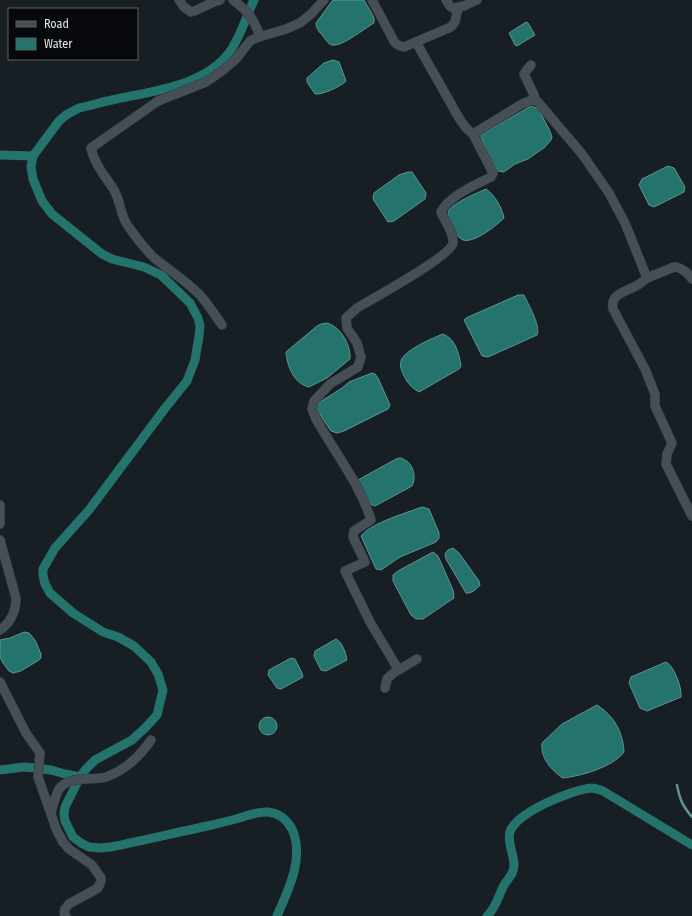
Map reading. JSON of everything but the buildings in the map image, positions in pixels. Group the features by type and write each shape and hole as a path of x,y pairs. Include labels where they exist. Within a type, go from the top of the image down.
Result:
{"street":[{"path":"180,0 184,7 192,12 199,10 213,1 220,0"},
{"path":"233,0 245,9 254,20 260,36"},
{"path":"222,325 200,296 172,271 157,261 145,249 127,225 120,212 120,202 98,166 91,148 158,101 206,82 236,59 250,41 260,36 286,30 300,23 324,0"},
{"path":"372,0 395,43 404,47 451,27 455,22 458,8"},
{"path":"446,0 453,8 458,8 477,0"},
{"path":"398,669 370,622 345,571 364,562 353,537 354,531 371,520 368,510 351,477 316,419 312,409 314,400 330,384 358,367 361,357 357,343 347,328 346,318 357,308 434,262 450,250 454,243 452,235 441,212 443,207 451,200 491,177 492,173 473,134 466,128 459,118 416,42"},
{"path":"531,65 524,74 535,100"},
{"path":"473,134 522,104 532,100 538,100 582,154 608,193 625,223 647,278"},
{"path":"692,279 684,271 674,266 647,278 638,286 627,290 614,298 612,303 613,309 645,369 655,394 655,406 672,443 667,454 666,464 673,475 692,516"},
{"path":"0,505 0,524"},
{"path":"0,540 16,598 16,608 11,618 0,630"},
{"path":"385,688 387,679 398,669 417,659"},
{"path":"0,682 26,733 40,753 38,777 63,842 69,850 92,865 101,881 98,888 69,904 65,909 64,913 66,916"},
{"path":"51,813 59,790 65,784 71,781 105,777 126,767 143,752 151,740"}],"water":[{"path":"364,0 374,18 374,23 342,43 332,45 328,43 319,31 316,23 332,1"},
{"path":"526,22 535,35 517,46 509,33"},
{"path":"333,60 339,62 346,81 332,90 315,94 307,82 307,78 324,63"},
{"path":"531,106 539,110 549,129 552,137 551,140 545,147 528,159 515,164 504,172 498,171 490,158 481,135"},
{"path":"668,166 674,168 685,187 684,192 654,207 649,205 639,185 642,179"},
{"path":"412,172 426,193 425,199 394,221 388,222 373,199 374,193 399,175"},
{"path":"486,189 498,202 504,218 476,238 464,240 455,232 448,212 452,207 461,201"},
{"path":"518,295 524,295 531,309 536,321 538,331 537,335 488,357 482,356 464,320"},
{"path":"327,323 337,328 341,332 349,348 350,359 327,378 309,387 299,382 292,374 286,352 317,326"},
{"path":"443,334 454,343 458,352 461,366 459,369 419,392 414,389 405,379 400,365 401,361 407,353 413,349 426,341"},
{"path":"372,373 378,378 390,405 388,409 344,431 337,433 331,431 318,412 317,407 320,402 349,382"},
{"path":"400,458 408,462 413,469 414,478 412,486 375,506 372,505 364,494 358,480"},
{"path":"422,507 429,509 439,533 439,538 436,542 400,557 381,570 376,569 361,536 366,531 380,523"},
{"path":"453,548 459,553 479,581 480,585 472,592 466,593 446,559 445,554 448,550"},
{"path":"433,552 438,556 453,590 454,598 423,619 416,619 411,615 393,581 393,575"},
{"path":"24,632 29,633 35,640 41,654 41,658 21,671 13,673 9,671 0,657 0,640 10,638"},
{"path":"336,639 343,648 347,660 326,671 321,670 314,656 315,651"},
{"path":"291,658 295,659 303,677 281,689 277,688 268,675 269,670"},
{"path":"666,662 672,668 677,677 681,697 647,711 640,708 629,683 631,677"},
{"path":"597,705 613,719 620,731 624,752 612,762 596,770 563,778 551,768 545,759 542,743 562,724"},
{"path":"268,717 272,718 276,722 276,730 272,734 268,735 264,734 260,730 259,726 260,722 264,718"}],"waterway":[{"path":"254,0 233,47 218,64 205,73 175,86 79,108 66,115 59,121 33,156 31,167 33,179 42,201 52,214 102,254 112,259 144,267 161,275 190,303 198,318 200,326 195,360 187,381 89,510 55,548 43,569 45,584 50,593 73,613 103,632 118,637 134,646 151,662 158,674 163,690 157,715 145,728 132,740 95,760 80,777 65,807 65,821 73,837 89,847 99,848 111,847 212,825 256,813 268,812 279,815 292,829 296,840 297,851 294,874 277,916"},
{"path":"0,155 33,156"},
{"path":"0,770 24,767 51,770 80,777"},
{"path":"677,785 682,802 692,817"},
{"path":"487,916 495,906 503,887 513,872 514,861 509,836 514,825 522,817 533,810 559,797 583,789 592,788 603,791 692,845"}]}
